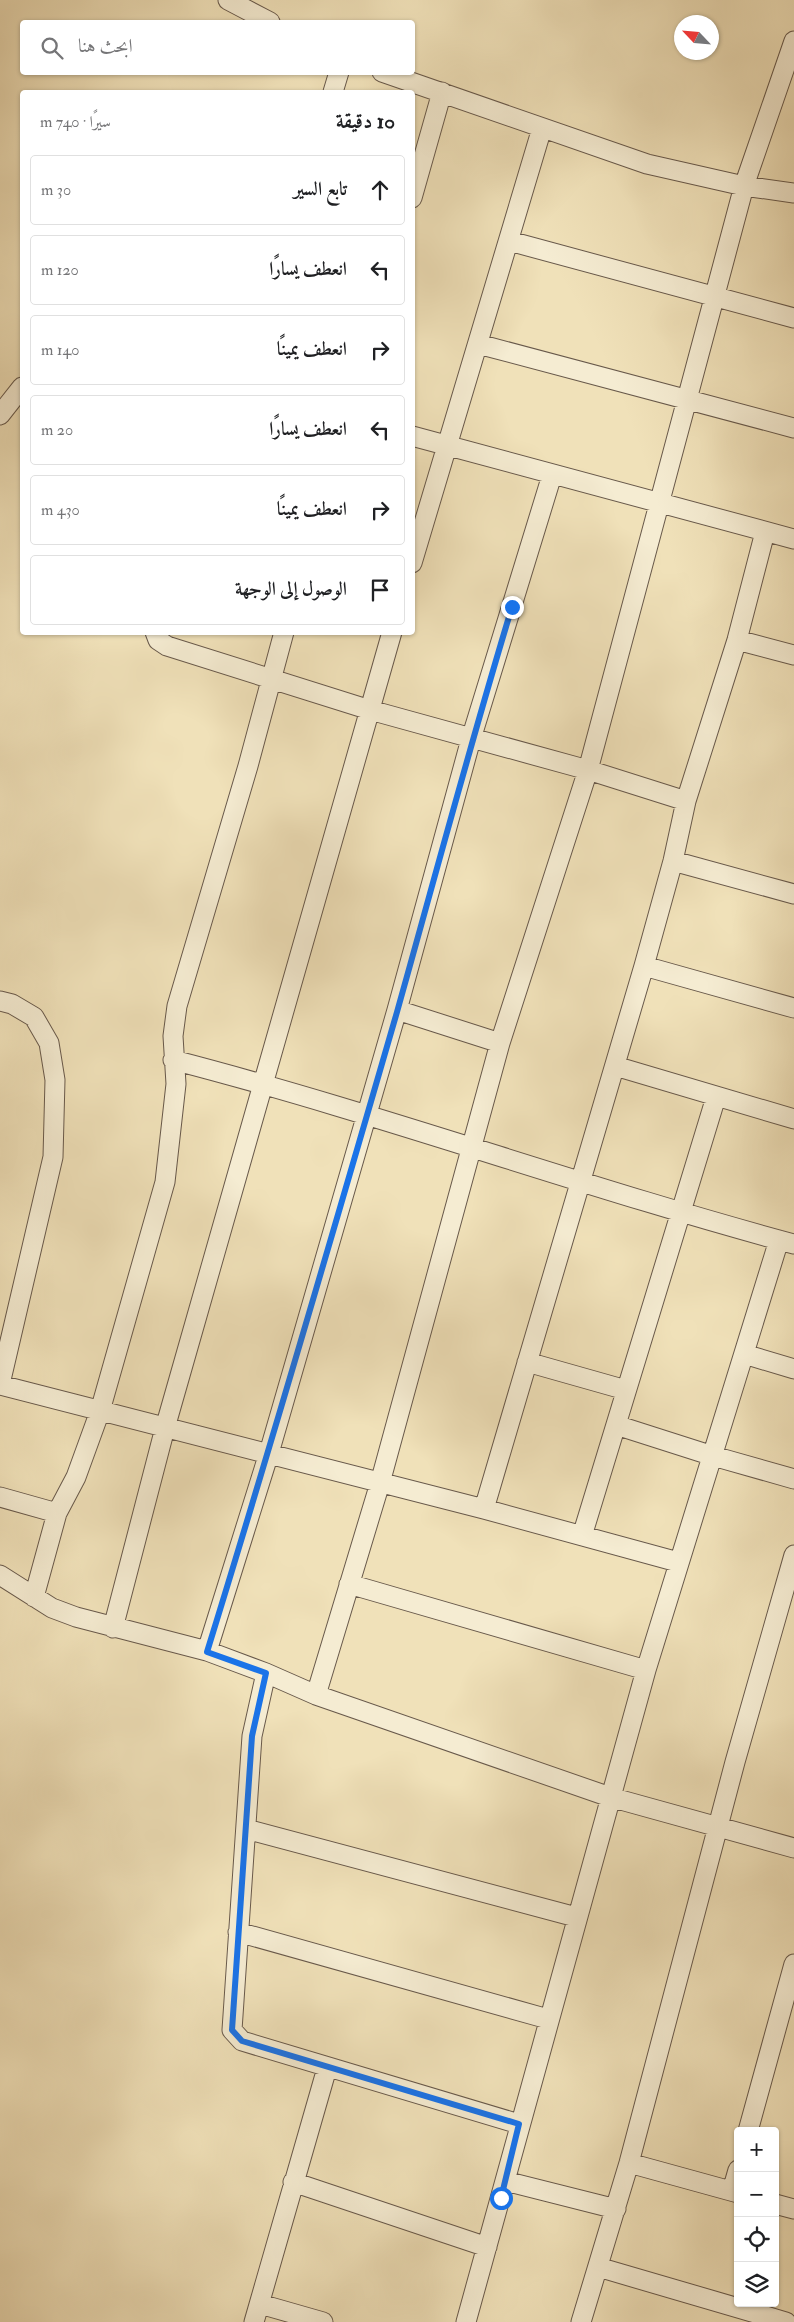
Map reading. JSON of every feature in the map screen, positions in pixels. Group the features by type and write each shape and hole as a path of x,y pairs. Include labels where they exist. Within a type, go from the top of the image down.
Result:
{"street":[{"path":"228,0 266,20"},
{"path":"316,1695 380,1483 500,1043 588,770 744,186 794,41"},
{"path":"334,90 338,75"},
{"path":"391,75 647,164 744,186 794,192"},
{"path":"415,187 442,92"},
{"path":"415,553 542,128"},
{"path":"509,241 794,318"},
{"path":"478,344 794,428"},
{"path":"0,416 20,390"},
{"path":"415,437 794,539"},
{"path":"207,1652 269,1453 397,1010 471,739 552,474"},
{"path":"484,1509 644,966 673,861 686,802 737,640 765,532"},
{"path":"156,635 158,640 167,646 272,680 471,739 588,770 686,802"},
{"path":"34,1597 56,1513 76,1476 100,1411 165,1182 176,1084 173,1036 177,1006 248,766 283,635"},
{"path":"113,1628 165,1428 391,635"},
{"path":"737,640 794,655"},
{"path":"673,861 794,894"},
{"path":"644,966 794,1008"},
{"path":"0,1001 12,1004 34,1017 49,1043 56,1080 53,1157 0,1384 484,1509 678,1562"},
{"path":"397,1010 500,1043"},
{"path":"173,1060 264,1084 580,1182 786,1242 744,1354 678,1562 576,1917 466,2322"},
{"path":"615,1066 794,1119"},
{"path":"582,1536 716,1097"},
{"path":"744,1354 794,1369"},
{"path":"528,1362 626,1390"},
{"path":"616,1425 794,1480"},
{"path":"0,1497 56,1513"},
{"path":"581,2322 616,2208 718,1828 794,1555"},
{"path":"0,1575 52,1608 113,1628 207,1652 266,1673 316,1695 610,1796 794,1848"},
{"path":"349,1584 646,1670"},
{"path":"266,1673 252,1736 232,2030 242,2041 519,2124"},
{"path":"246,1829 576,1917"},
{"path":"238,1932 548,2019"},
{"path":"749,2127 794,1964"},
{"path":"254,2322 327,2068"},
{"path":"628,2163 734,2192"},
{"path":"293,2182 487,2247"},
{"path":"505,2182 616,2208"},
{"path":"779,2205 794,2209"},
{"path":"598,2267 786,2322"},
{"path":"260,2304 323,2322"}],"route":[{"path":"501,2198 519,2124 242,2041 232,2030 252,1736 266,1673 207,1652 274,1434 397,1010 471,739 512,607"}]}
